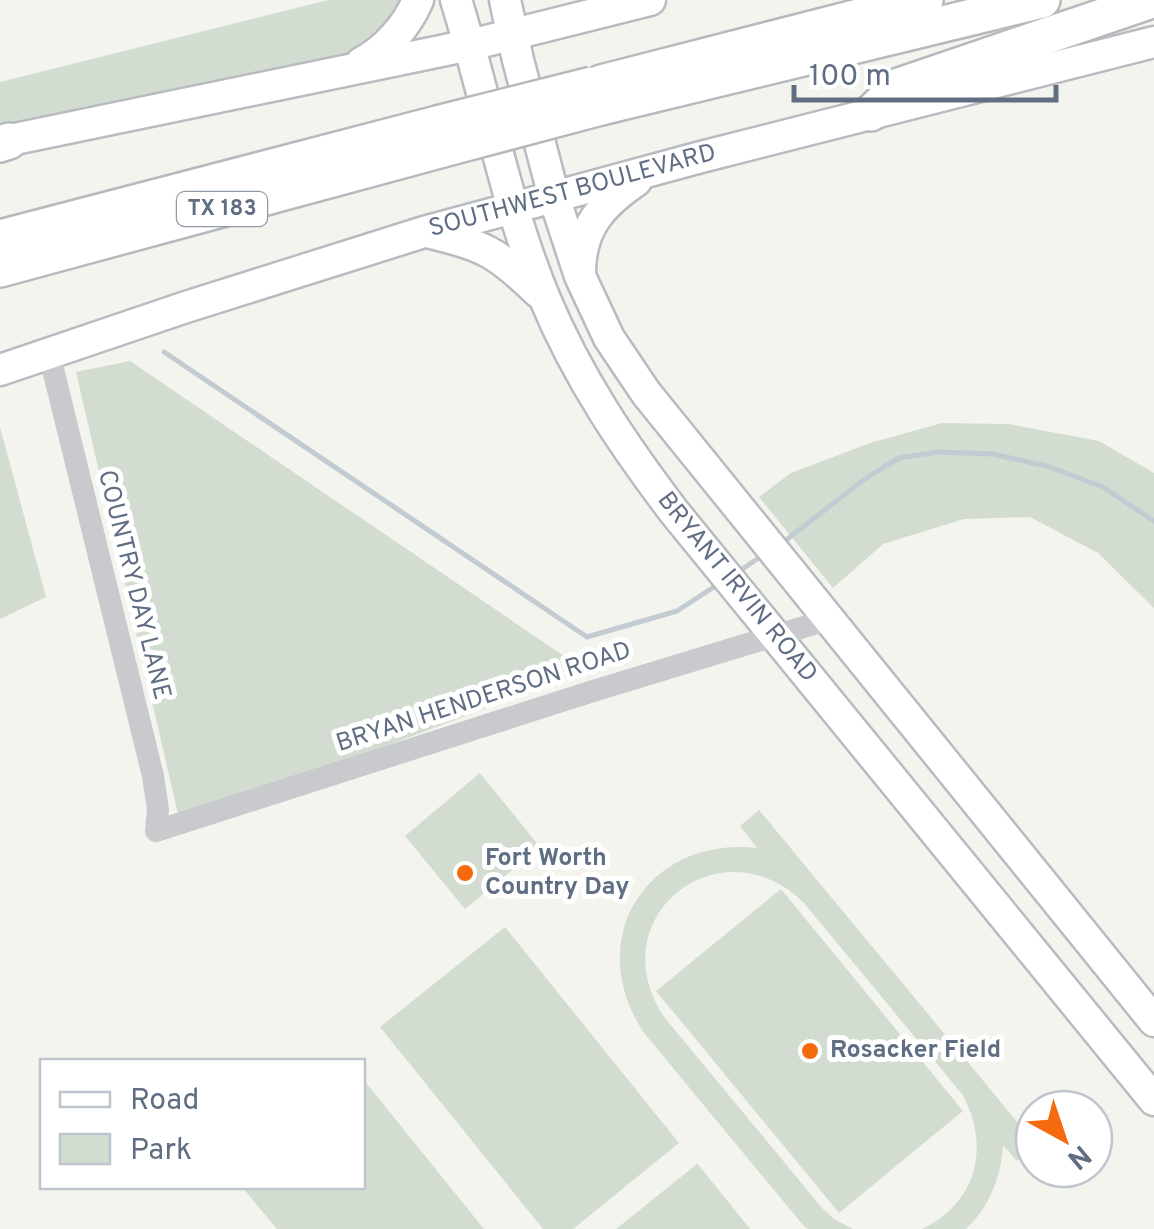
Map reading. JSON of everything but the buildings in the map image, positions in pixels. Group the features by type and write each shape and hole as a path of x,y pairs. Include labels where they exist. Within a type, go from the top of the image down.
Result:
{"highway":[{"name":"TX 183","path":"0,238 597,96 925,0"},
{"name":"TX 183","path":"597,96 1042,0"},
{"path":"871,113 899,86 1152,0"},
{"name":"TX 183","path":"0,269 440,136"}],"main road":[{"path":"347,70 386,45 418,0"},
{"name":"BRYANT IRVIN ROAD","path":"456,0 514,208 545,298 610,424 703,547 1154,1100"},
{"name":"BRYANT IRVIN ROAD","path":"505,0 554,197 580,276 593,308 627,367 1154,1020"},
{"path":"3,142 470,45 650,0"},
{"name":"SOUTHWEST BOULEVARD","path":"0,370 424,232 1154,42"},
{"path":"580,276 580,250 594,220 612,198 657,169"},
{"path":"424,232 490,251 509,263 545,298"},
{"path":"982,888 1022,856"}],"street":[{"name":"COUNTRY DAY LANE","path":"48,353 153,776 158,809 156,831"},
{"name":"BRYAN HENDERSON ROAD","path":"156,831 830,619"}],"green space":[{"path":"328,0 408,0 356,55 0,129 0,82"},
{"path":"130,361 586,671 180,823 76,372"},
{"path":"942,423 1008,424 1099,441 1154,473 1154,608 1098,553 1030,517 964,519 883,544 833,588 759,497 791,473 870,443"},
{"path":"0,427 46,597 0,619"},
{"path":"480,773 540,847 465,909 405,836"},
{"path":"759,810 1014,1118 1014,1158 1003,1145 993,1190 966,1229 922,1229 956,1204 974,1171 976,1133 962,1094 803,902 770,880 736,872 705,877 677,892 657,916 646,946 648,981 664,1017 823,1209 853,1229 808,1229 803,1225 644,1033 627,998 620,963 624,930 636,901 657,877 684,859 718,849 757,848 740,826"},
{"name":"Rosacker Field","path":"781,889 963,1111 839,1213 656,991"},
{"path":"505,927 679,1143 573,1229 543,1229 380,1027"},
{"path":"365,1081 484,1229 277,1229 244,1189 365,1189"},
{"path":"697,1164 750,1229 616,1229"}],"waterway":[{"path":"164,352 587,637 677,611 717,585"},
{"path":"781,544 866,478 899,458 938,452 992,454 1047,466 1103,487 1154,521"},
{"path":"735,574 763,555"}],"place":[{"name":"Fort Worth Country Day","path":"465,873"},
{"name":"Rosacker Field","path":"810,1051"}]}
